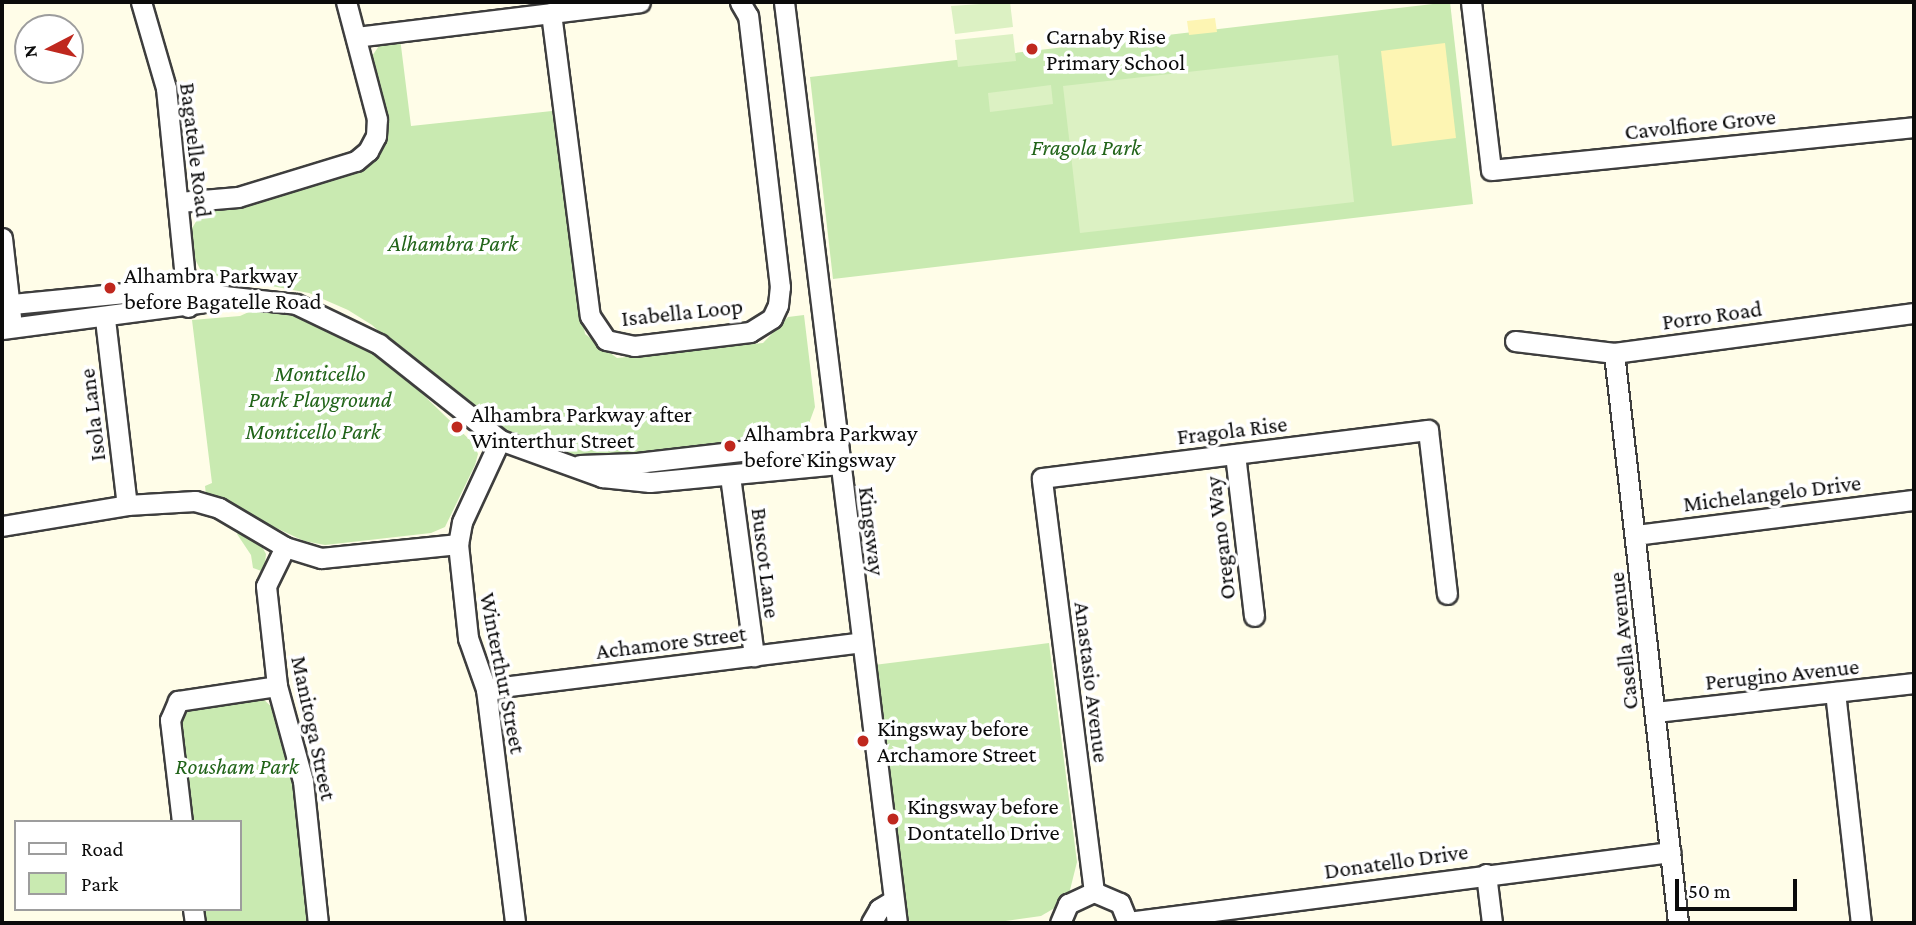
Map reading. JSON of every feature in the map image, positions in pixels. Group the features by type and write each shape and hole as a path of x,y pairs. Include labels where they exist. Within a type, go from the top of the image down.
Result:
{"street":[{"name":"Bagatelle Road","path":"141,2 166,88 188,307"},
{"path":"179,202 238,197 356,161 368,151 377,119 346,2"},
{"path":"356,37 640,2"},
{"name":"Isabella Loop","path":"551,13 590,316 606,340 634,346 750,332 772,318 778,305 780,287 748,16 740,2"},
{"name":"Kingsway","path":"784,2 897,923"},
{"name":"Cavolfiore Grove","path":"1471,2 1491,170 1914,127"},
{"path":"2,238 7,328 105,319 188,307 224,296"},
{"path":"6,304 186,287 224,296 296,303 379,344 500,440 602,477 650,482 839,464"},
{"name":"Porro Road","path":"1516,341 1614,353 1914,313"},
{"name":"Isola Lane","path":"105,319 127,505"},
{"name":"Casella Avenue","path":"1614,353 1678,923"},
{"name":"Fragola Rise","path":"1042,478 1428,430 1447,594"},
{"name":"Winterthur Street","path":"500,440 462,522 458,544 468,638 486,689 515,923"},
{"path":"568,465 637,463 836,440"},
{"name":"Oregano Way","path":"1235,454 1254,616"},
{"name":"Buscot Lane","path":"730,476 754,656"},
{"name":"Anastasio Avenue","path":"1042,478 1094,892"},
{"path":"2,526 127,505 182,500 209,504 285,547 329,558 458,544"},
{"name":"Michelangelo Drive","path":"1636,535 1914,500"},
{"name":"Manitoga Street","path":"285,547 266,586 277,687 303,780 318,923"},
{"name":"Achamore Street","path":"486,689 861,642"},
{"name":"Perugino Avenue","path":"1656,712 1914,684"},
{"path":"182,820 170,720 178,701 277,687"},
{"path":"1835,692 1861,923"},
{"name":"Donatello Drive","path":"1128,922 1671,852"},
{"path":"1486,874 1492,923"},
{"path":"1059,923 1075,898 1094,892 1120,904 1128,922"},
{"path":"871,923 879,909 894,900"}],"green space":[{"path":"1010,2 1013,27 955,34 951,6"},
{"name":"Fragola Park","path":"1450,2 1473,204 833,279 810,77"},
{"path":"1013,34 1016,61 958,67 955,40"},
{"name":"Alhambra Park","path":"400,38 411,126 552,111 585,334 617,358 763,343 788,317 804,315 815,407 808,426 792,439 568,465 500,440 372,325 348,310 309,293 202,273 194,257 191,230 203,210 355,172 369,161 370,59 381,43"},
{"path":"1338,55 1354,202 1080,233 1063,86"},
{"path":"1051,85 1053,104 990,112 988,93"},
{"name":"Monticello Park","path":"260,307 342,330 377,350 474,444 478,454 475,465 445,527 431,533 325,545 304,541 206,495 205,486 212,483 192,320 240,316"},
{"path":"241,529 260,543 266,554 264,572 253,568 251,555 237,534"},
{"path":"1049,643 1077,862 1069,894 1058,906 1041,916 991,923 912,923 906,917 874,665"},
{"name":"Rousham Park","path":"260,696 276,711 295,780 310,923 204,923 202,911 242,911 242,820 191,820 179,725 184,707"}],"sand":[{"path":"1215,18 1217,32 1189,35 1187,21"},
{"path":"1445,43 1456,138 1392,146 1381,51"}],"place":[{"name":"Carnaby Rise Primary School","path":"1032,49"},
{"name":"Alhambra Parkway before Bagatelle Road","path":"110,288"},
{"name":"Alhambra Parkway after Winterthur Street","path":"457,427"},
{"name":"Alhambra Parkway before Kingsway","path":"730,446"},
{"name":"Kingsway before Archamore Street","path":"863,741"},
{"name":"Kingsway before Dontatello Drive","path":"893,819"}],"park label":[{"name":"Monticello Park Playground","path":"320,386"}]}
